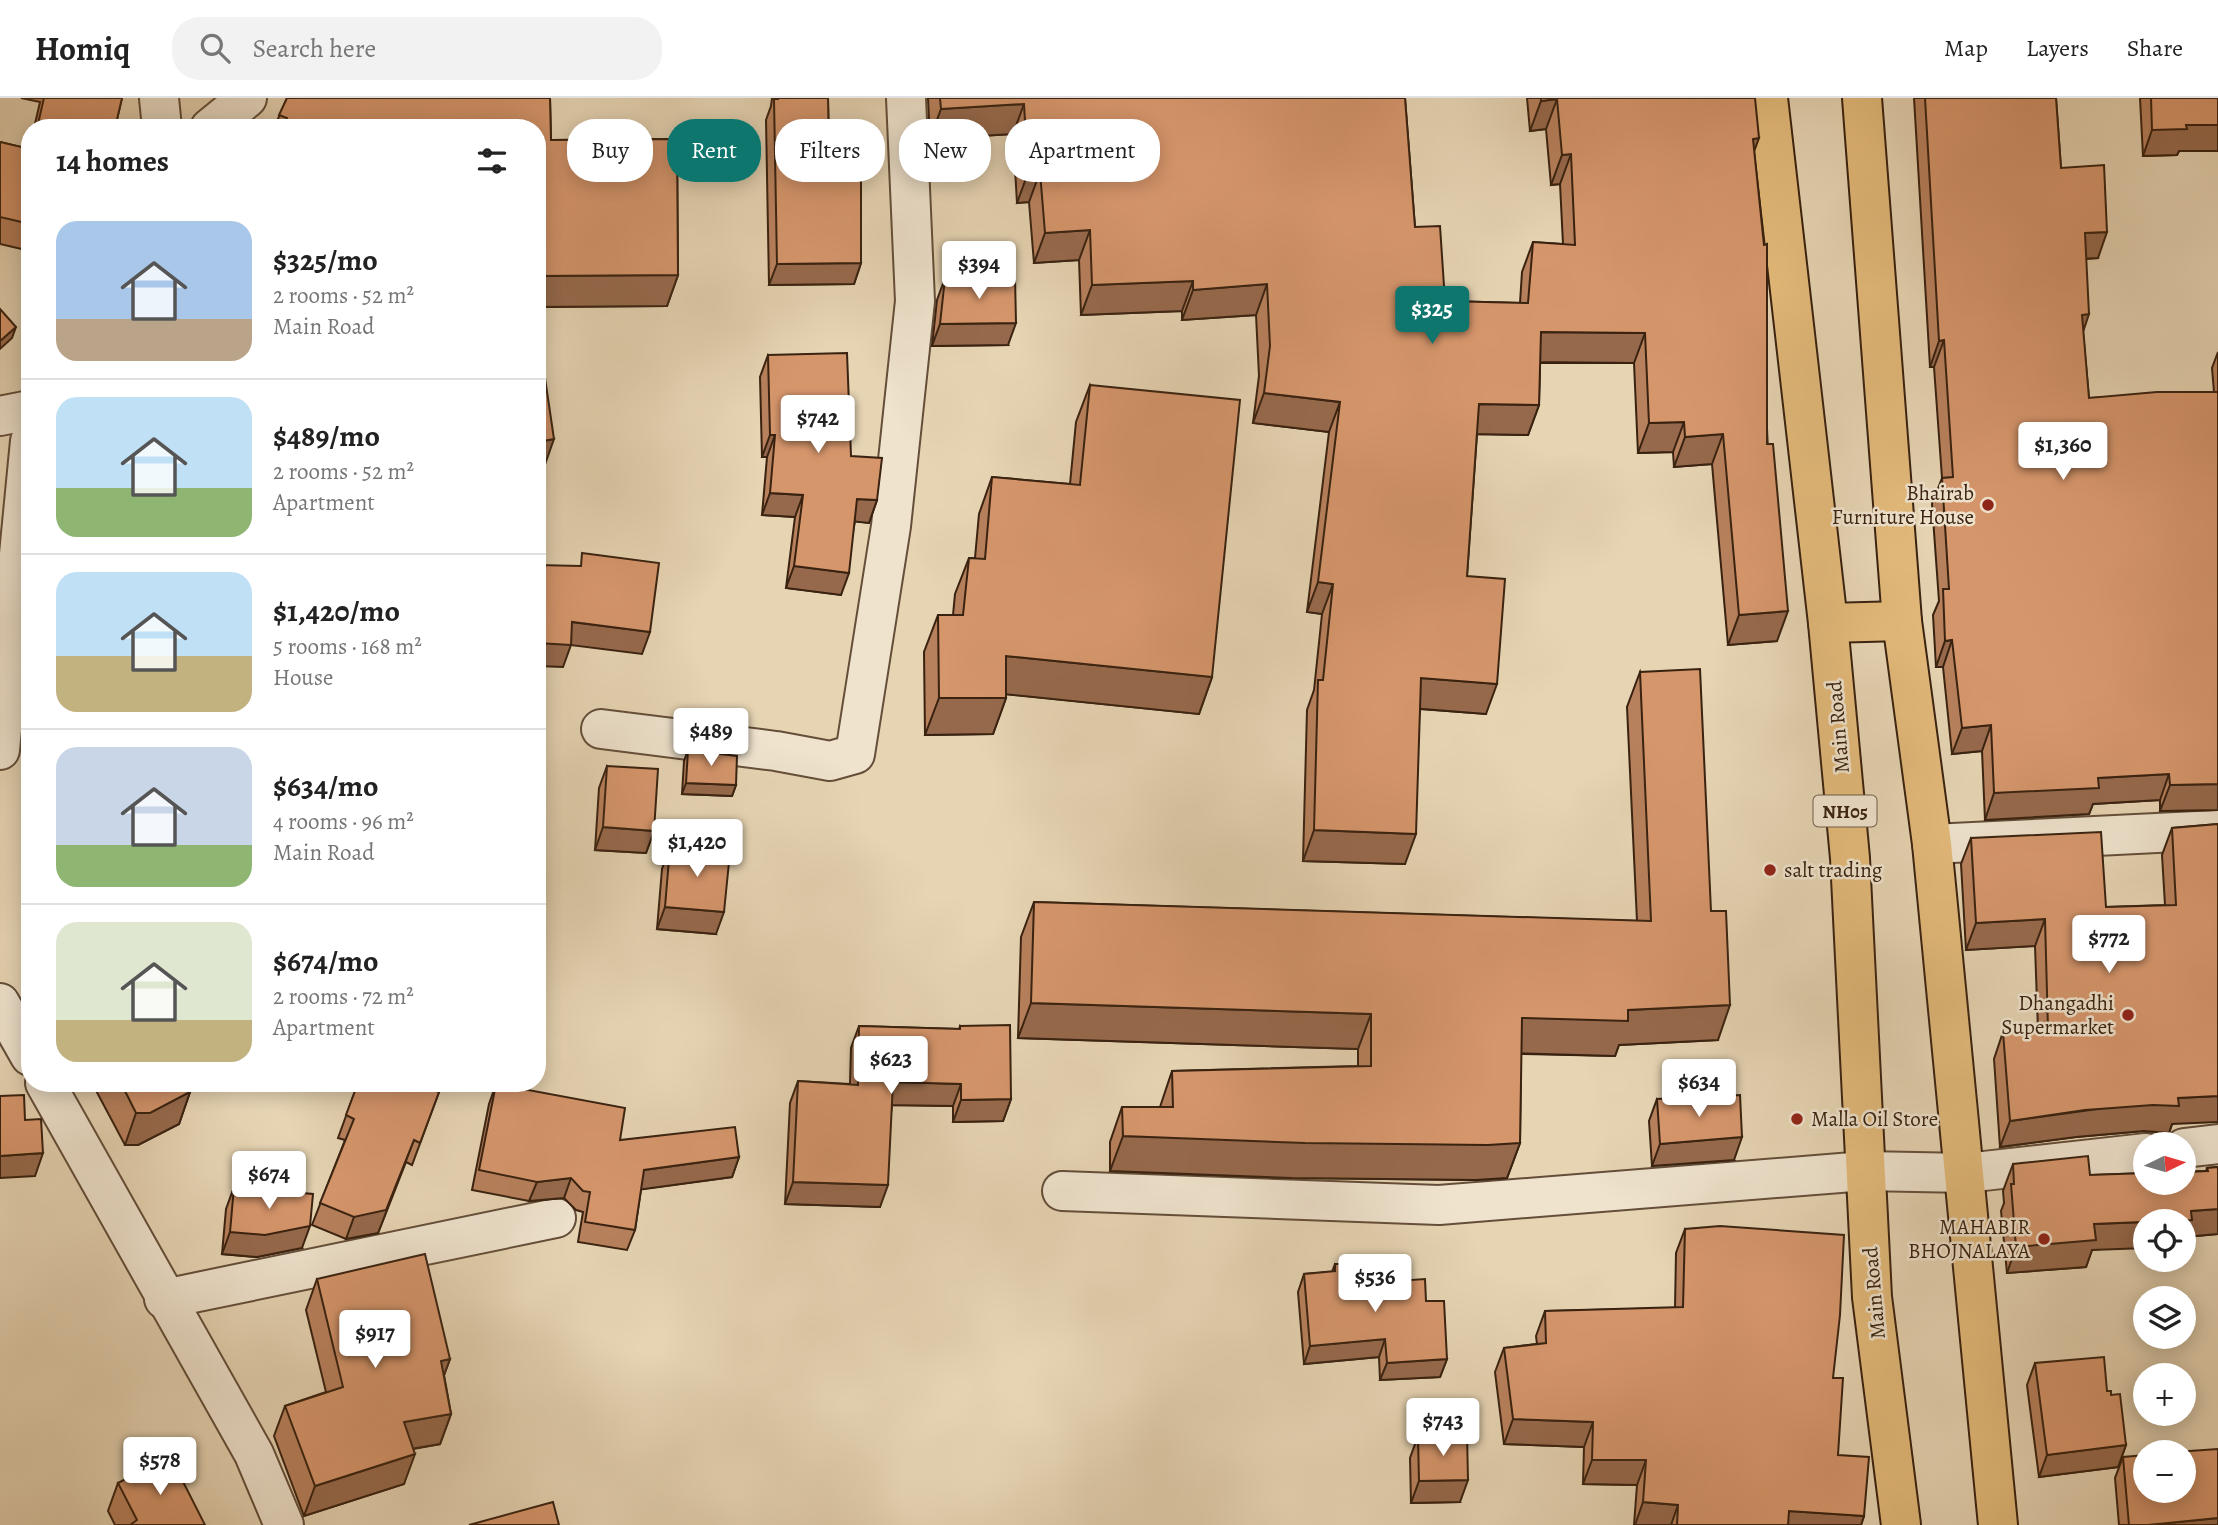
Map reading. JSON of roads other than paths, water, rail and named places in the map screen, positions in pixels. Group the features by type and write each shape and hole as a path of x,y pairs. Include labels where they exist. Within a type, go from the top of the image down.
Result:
{"main road":[{"name":"Main Road","path":"1768,98 1828,623 1850,858 1872,1297 1901,1525"},
{"path":"1862,98 1902,621 1932,844 1966,1173 1998,1525"},
{"path":"1828,623 1902,621"}],"street":[{"path":"159,98 161,119"},
{"path":"221,119 247,98"},
{"path":"601,729 776,751 830,761 855,754 891,526 915,301 906,98"},
{"path":"0,416 21,412"},
{"path":"0,750 21,534"},
{"path":"1932,844 2218,830"},
{"path":"0,1003 21,1040"},
{"path":"50,1092 164,1299 254,1454 284,1525"},
{"path":"2196,1147 2218,1144"},
{"path":"1062,1191 1439,1205 1865,1171 1966,1173 2133,1154"},
{"path":"164,1299 556,1218"}],"place":[{"name":"Bhairab Furniture House","path":"1988,505"},
{"name":"salt trading","path":"1770,870"},
{"name":"Dhangadhi Supermarket","path":"2128,1015"},
{"name":"Malla Oil Store","path":"1797,1119"},
{"name":"MAHABIR BHOJNALAYA","path":"2044,1239"}]}
